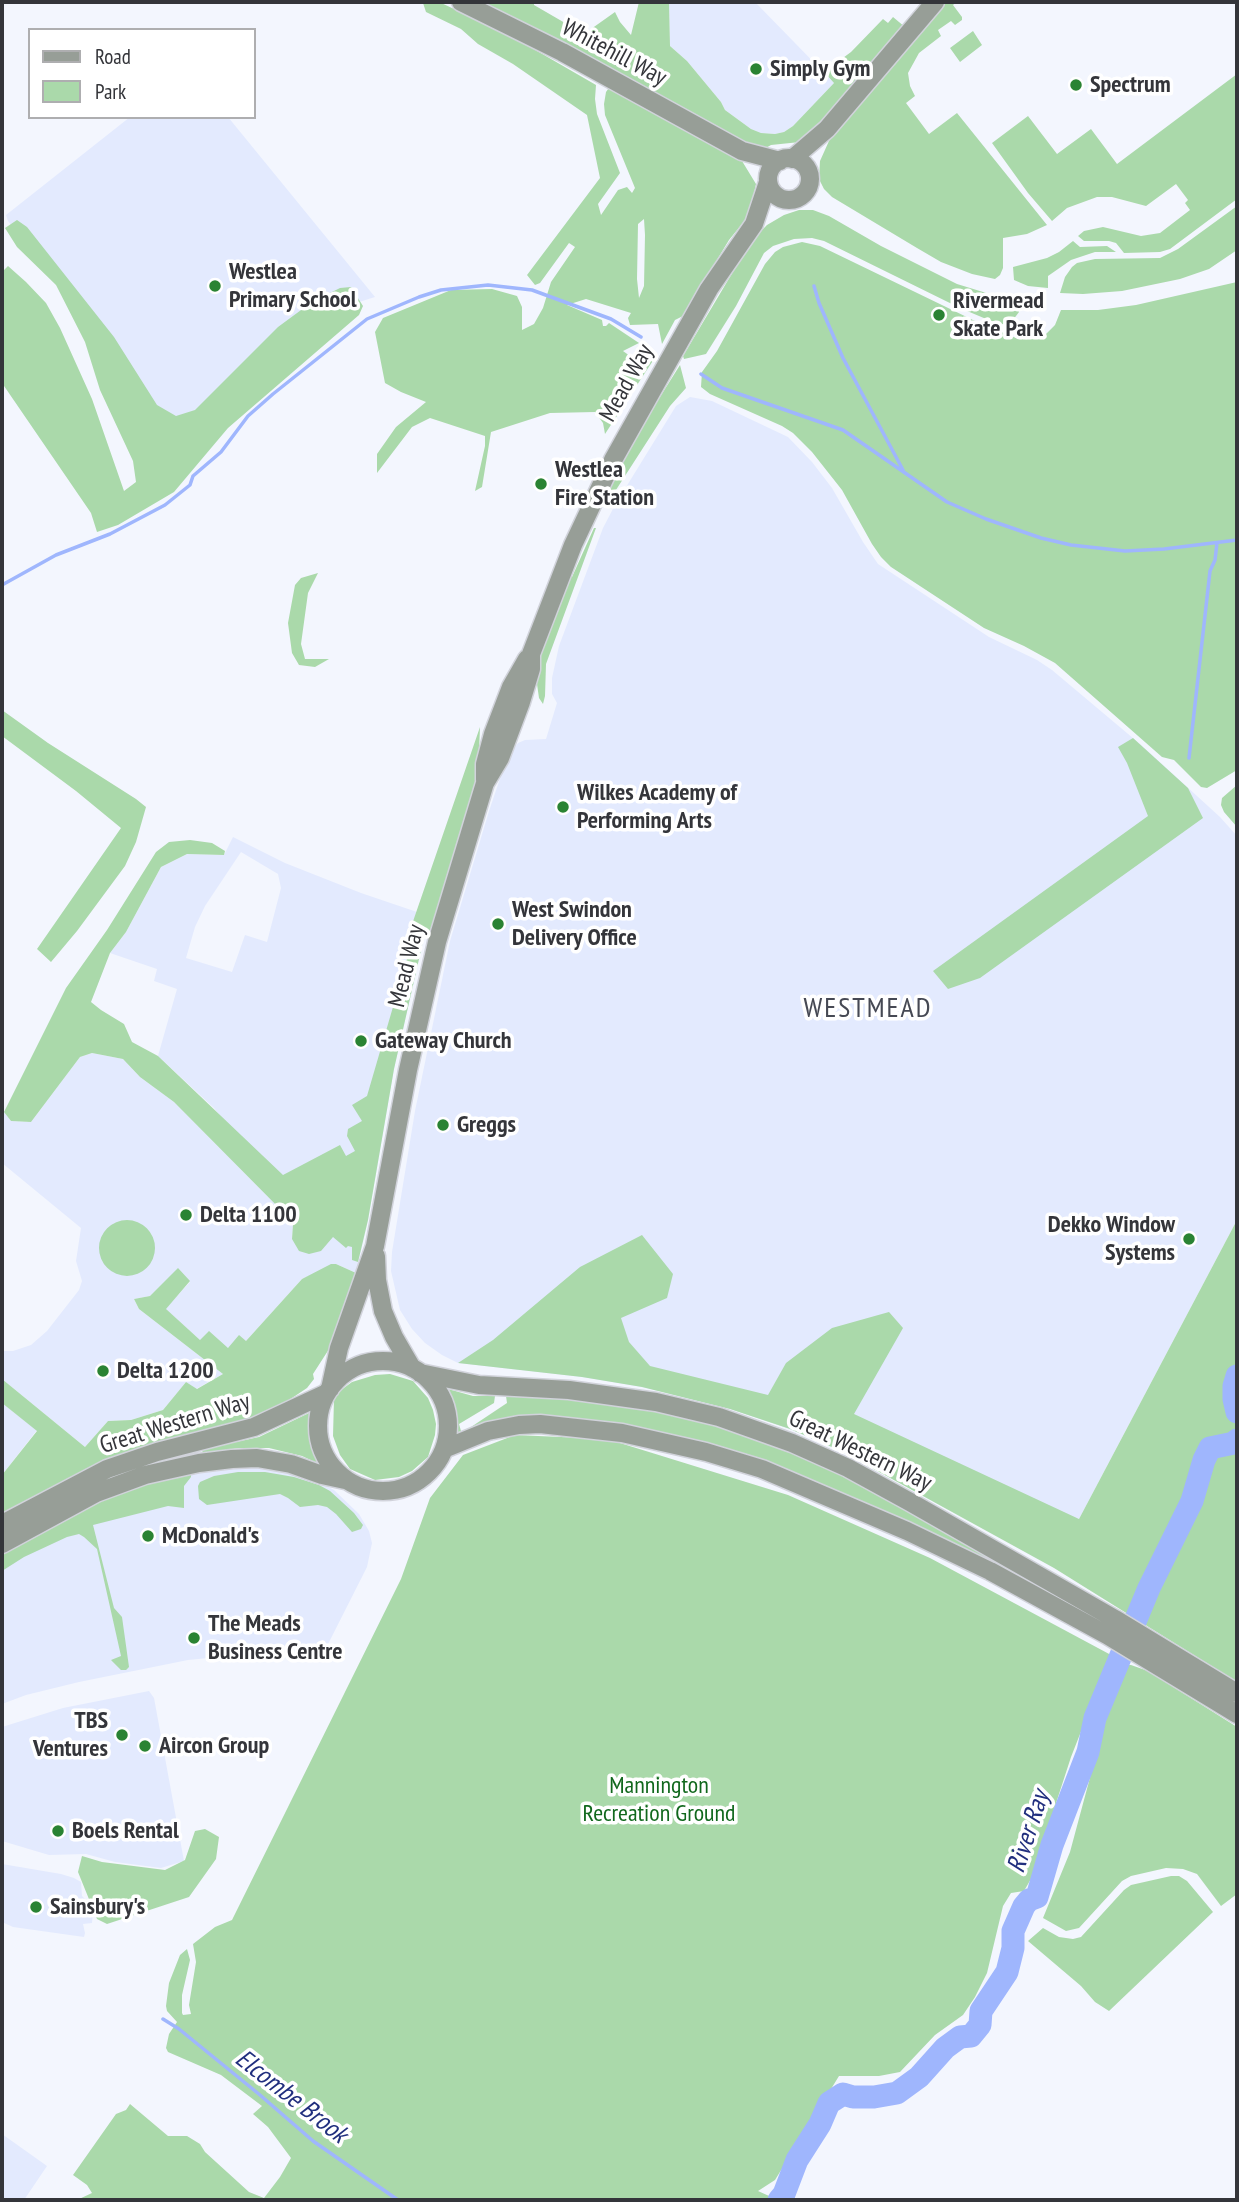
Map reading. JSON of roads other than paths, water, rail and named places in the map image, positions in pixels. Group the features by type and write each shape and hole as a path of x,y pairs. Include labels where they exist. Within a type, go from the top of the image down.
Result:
{"main road":[{"name":"Whitehill Way","path":"461,2 562,52 742,151 786,160"},
{"path":"827,129 808,172 808,188 800,197 790,200 777,197 769,188 770,170 827,129 935,2"},
{"name":"Whitehill Way","path":"742,151 768,181"},
{"path":"786,160 799,161 808,172"},
{"name":"Mead Way","path":"328,1391 339,1348 375,1245 408,1070 437,942 485,783 485,764 493,734 520,670 531,654 573,545 612,460 709,289 754,224 768,181"},
{"name":"Mead Way","path":"754,224 790,200"},
{"name":"Mead Way","path":"375,1245 377,1280 383,1311 394,1337 416,1370"},
{"path":"391,1362 416,1370 435,1387 445,1407 448,1428 444,1449 430,1470 404,1488 373,1490 348,1481 330,1464 320,1441 318,1419 328,1391 349,1371 369,1363 391,1362"},
{"name":"Great Western Way","path":"416,1370 479,1385 569,1390 656,1402 758,1430 819,1454 877,1483 1150,1651 1237,1714"},
{"name":"Great Western Way","path":"2,1524 107,1469 150,1454 239,1432 270,1421 328,1391"},
{"name":"Great Western Way","path":"444,1449 480,1433 530,1424 611,1432 706,1452 783,1477 907,1531 1111,1627"},
{"name":"Great Western Way","path":"2,1545 96,1493 145,1475 191,1465 257,1458 291,1464 348,1481"},
{"name":"Great Western Way","path":"1150,1651 1237,1693"}],"waterway":[{"path":"2,585 56,555 110,534 165,505 190,485 193,476 221,452 248,416 273,394 367,319 419,297 441,290 488,285 532,290 611,319 641,337"},
{"path":"814,286 843,358 903,470"},
{"path":"701,374 722,388 843,430 947,502 1041,538 1071,545 1125,551 1237,540"},
{"path":"1189,758 1210,571 1215,560 1217,543"},
{"name":"River Ray","path":"1237,1376 1234,1386 1237,1412"},
{"name":"River Ray","path":"779,2200 797,2160 820,2124 829,2103 843,2094 874,2097 897,2093 919,2077 945,2048 960,2037 971,2036 980,2025 981,2011 1007,1972 1013,1948 1013,1931 1024,1906 1037,1897 1052,1845 1088,1752 1095,1718 1149,1588 1192,1501 1204,1460 1210,1448 1237,1440"},
{"name":"Elcombe Brook","path":"163,2019 179,2029 313,2141 398,2200"}],"place":[{"name":"Simply Gym","path":"756,69"},
{"name":"Spectrum","path":"1076,85"},
{"name":"Westlea Primary School","path":"215,286"},
{"name":"Rivermead Skate Park","path":"939,315"},
{"name":"Westlea Fire Station","path":"541,484"},
{"name":"Wilkes Academy of Performing Arts","path":"563,807"},
{"name":"West Swindon Delivery Office","path":"498,924"},
{"name":"Gateway Church","path":"361,1041"},
{"name":"Greggs","path":"443,1125"},
{"name":"Delta 1100","path":"186,1215"},
{"name":"Dekko Window Systems","path":"1189,1239"},
{"name":"Delta 1200","path":"103,1371"},
{"name":"McDonald's","path":"148,1536"},
{"name":"The Meads Business Centre","path":"194,1638"},
{"name":"TBS Ventures","path":"122,1735"},
{"name":"Aircon Group","path":"145,1746"},
{"name":"Boels Rental","path":"58,1831"},
{"name":"Sainsbury's","path":"36,1907"}],"district":[{"name":"WESTMEAD","path":"868,1009"}],"park label":[{"name":"Mannington Recreation Ground","path":"659,1800"}]}
